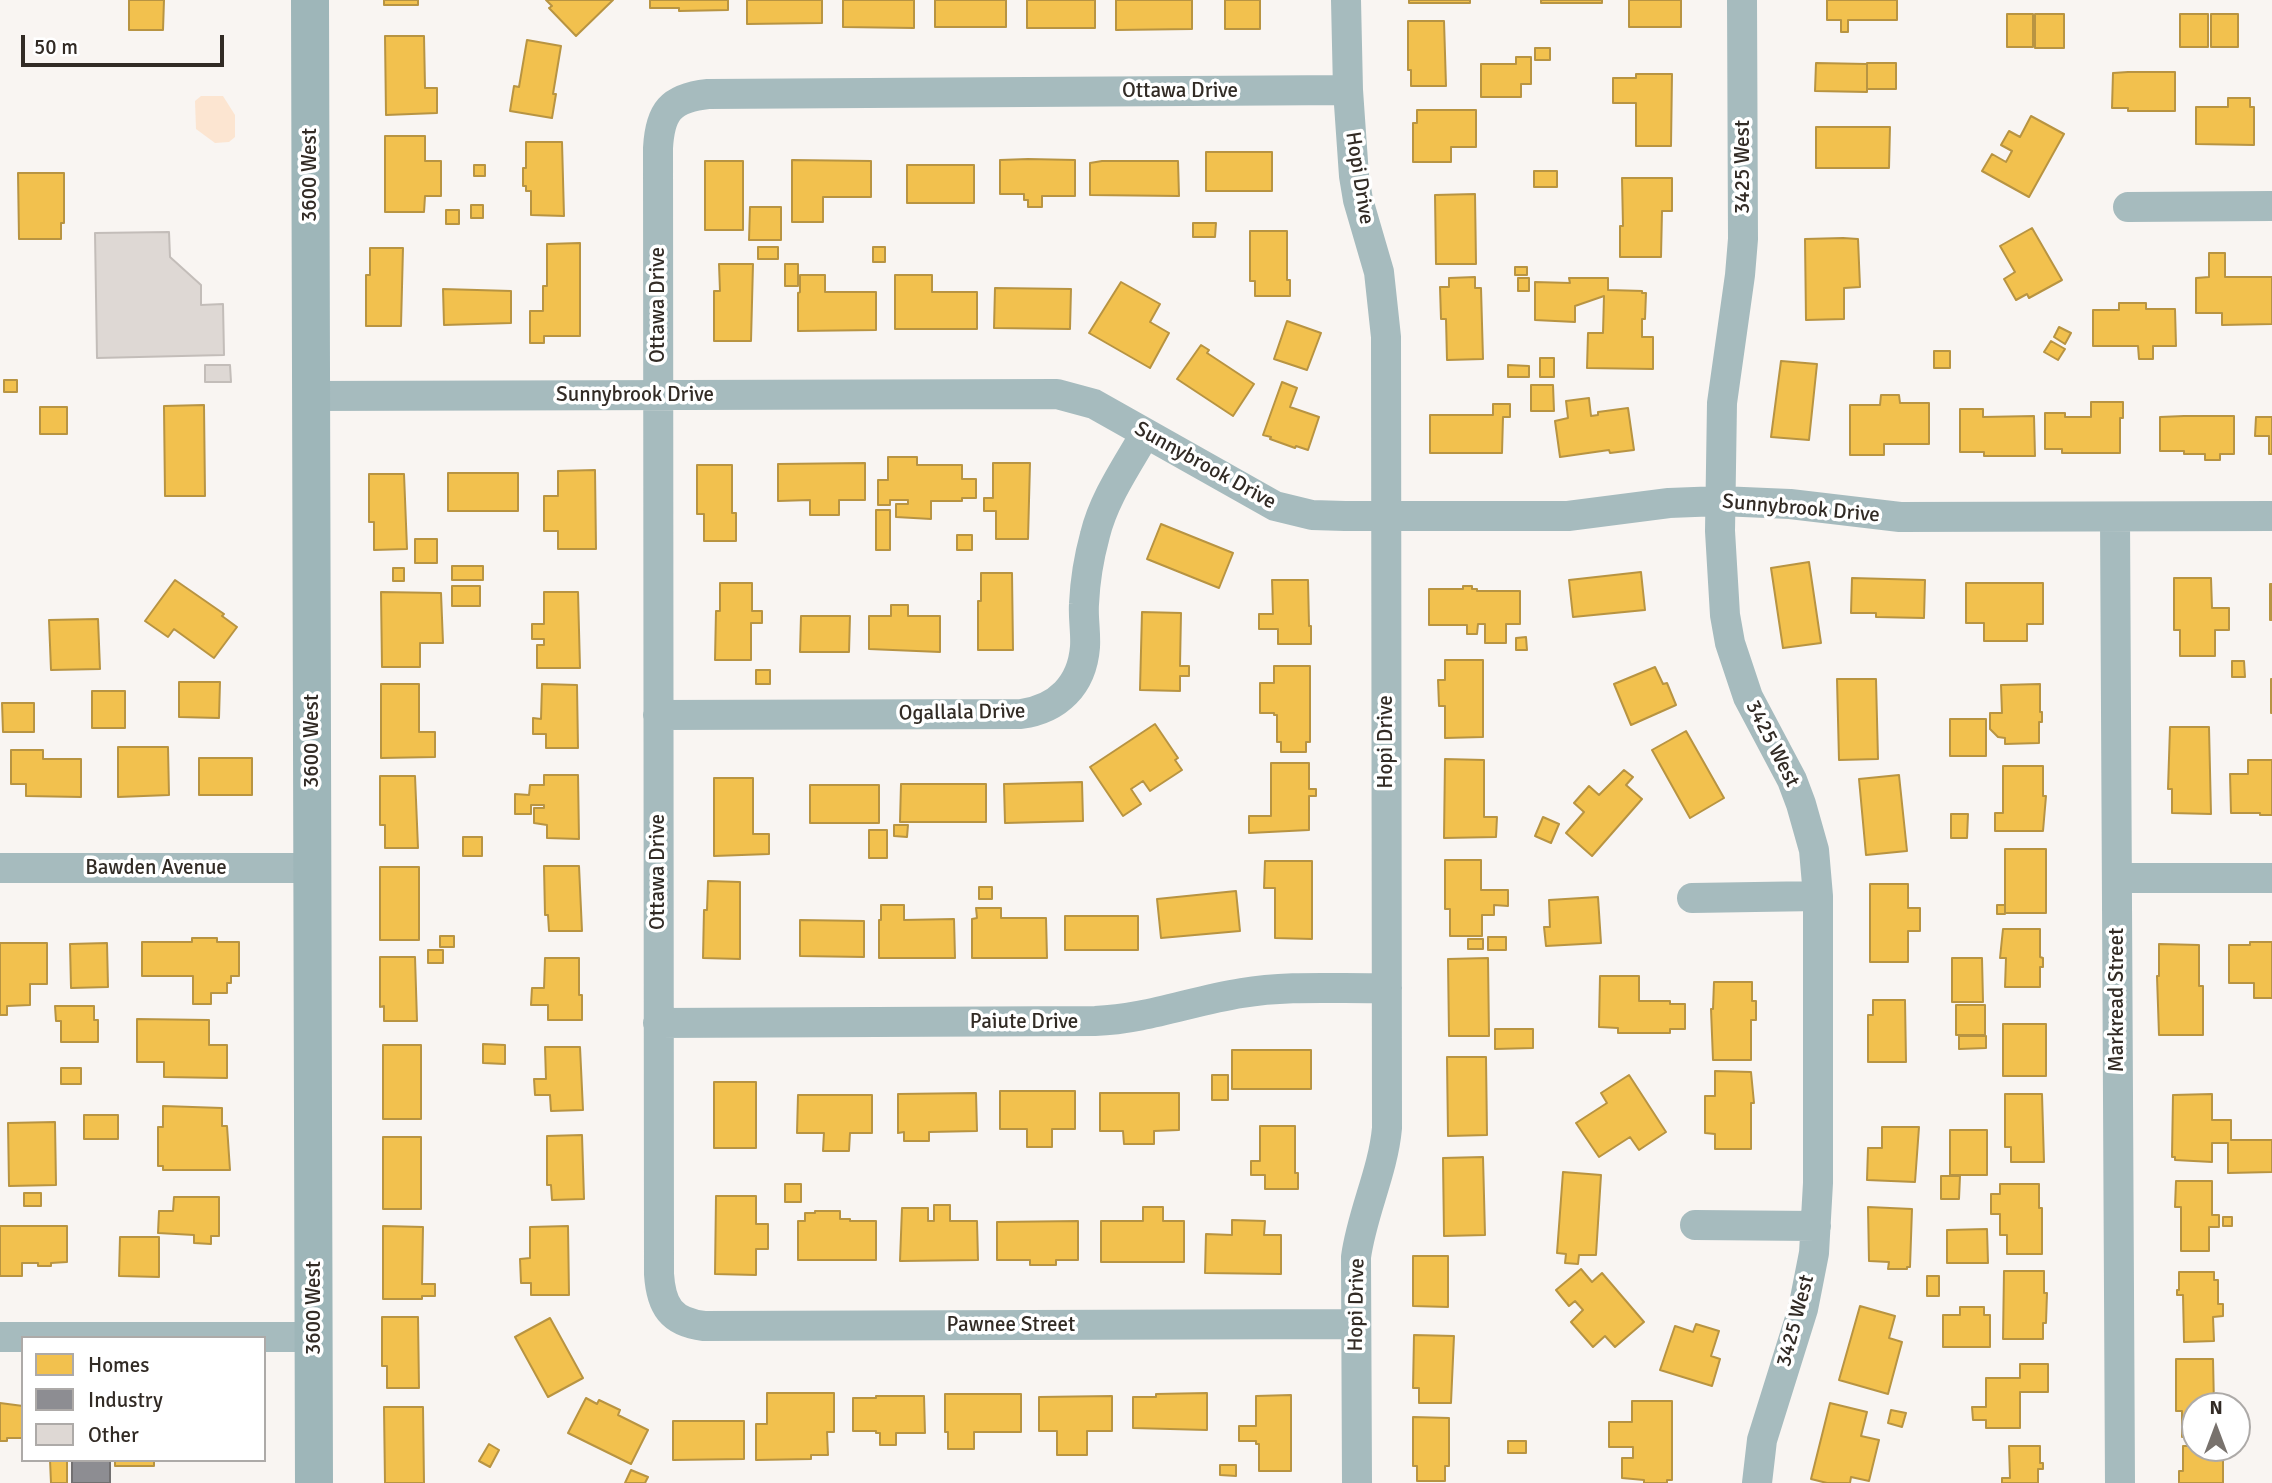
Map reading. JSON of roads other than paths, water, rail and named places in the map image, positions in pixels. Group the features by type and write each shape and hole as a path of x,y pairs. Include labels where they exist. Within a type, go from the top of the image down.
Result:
{"street":[{"name":"3600 West","path":"310,0 314,1483"},
{"name":"Hopi Drive","path":"1346,0 1354,176 1358,200 1379,272 1385,313 1386,1145 1358,1241 1357,1483"},
{"name":"3425 West","path":"1742,0 1742,256 1723,382 1720,424 1721,584 1730,643 1748,697 1792,780 1801,804 1814,850 1818,895 1816,1226 1803,1309 1762,1440 1757,1483"},
{"name":"Ottawa Drive","path":"670,1312 663,1300 659,1274 658,1023 659,134 666,113 680,100 708,93 1348,90"},
{"path":"2128,207 2272,206"},
{"name":"Sunnybrook Drive","path":"311,396 1057,394 1094,404 1286,510 1312,514 1568,516 1669,503 1720,501 1790,504 1900,517 2272,516"},
{"name":"Ogallala Drive","path":"658,715 1021,714 1036,712 1051,705 1072,687 1083,664 1086,579 1096,531 1114,488 1145,434"},
{"name":"Markread Street","path":"2115,517 2120,1483"},
{"name":"Bawden Avenue","path":"0,868 313,868"},
{"path":"2117,878 2272,878"},
{"path":"1692,898 1818,895"},
{"name":"Paiute Drive","path":"658,1023 1122,1020 1270,989 1387,988"},
{"path":"1695,1225 1816,1226"},
{"name":"Pawnee Street","path":"670,1312 691,1325 704,1326 1356,1324"},
{"path":"0,1337 21,1337"},
{"path":"266,1337 314,1337"}]}
